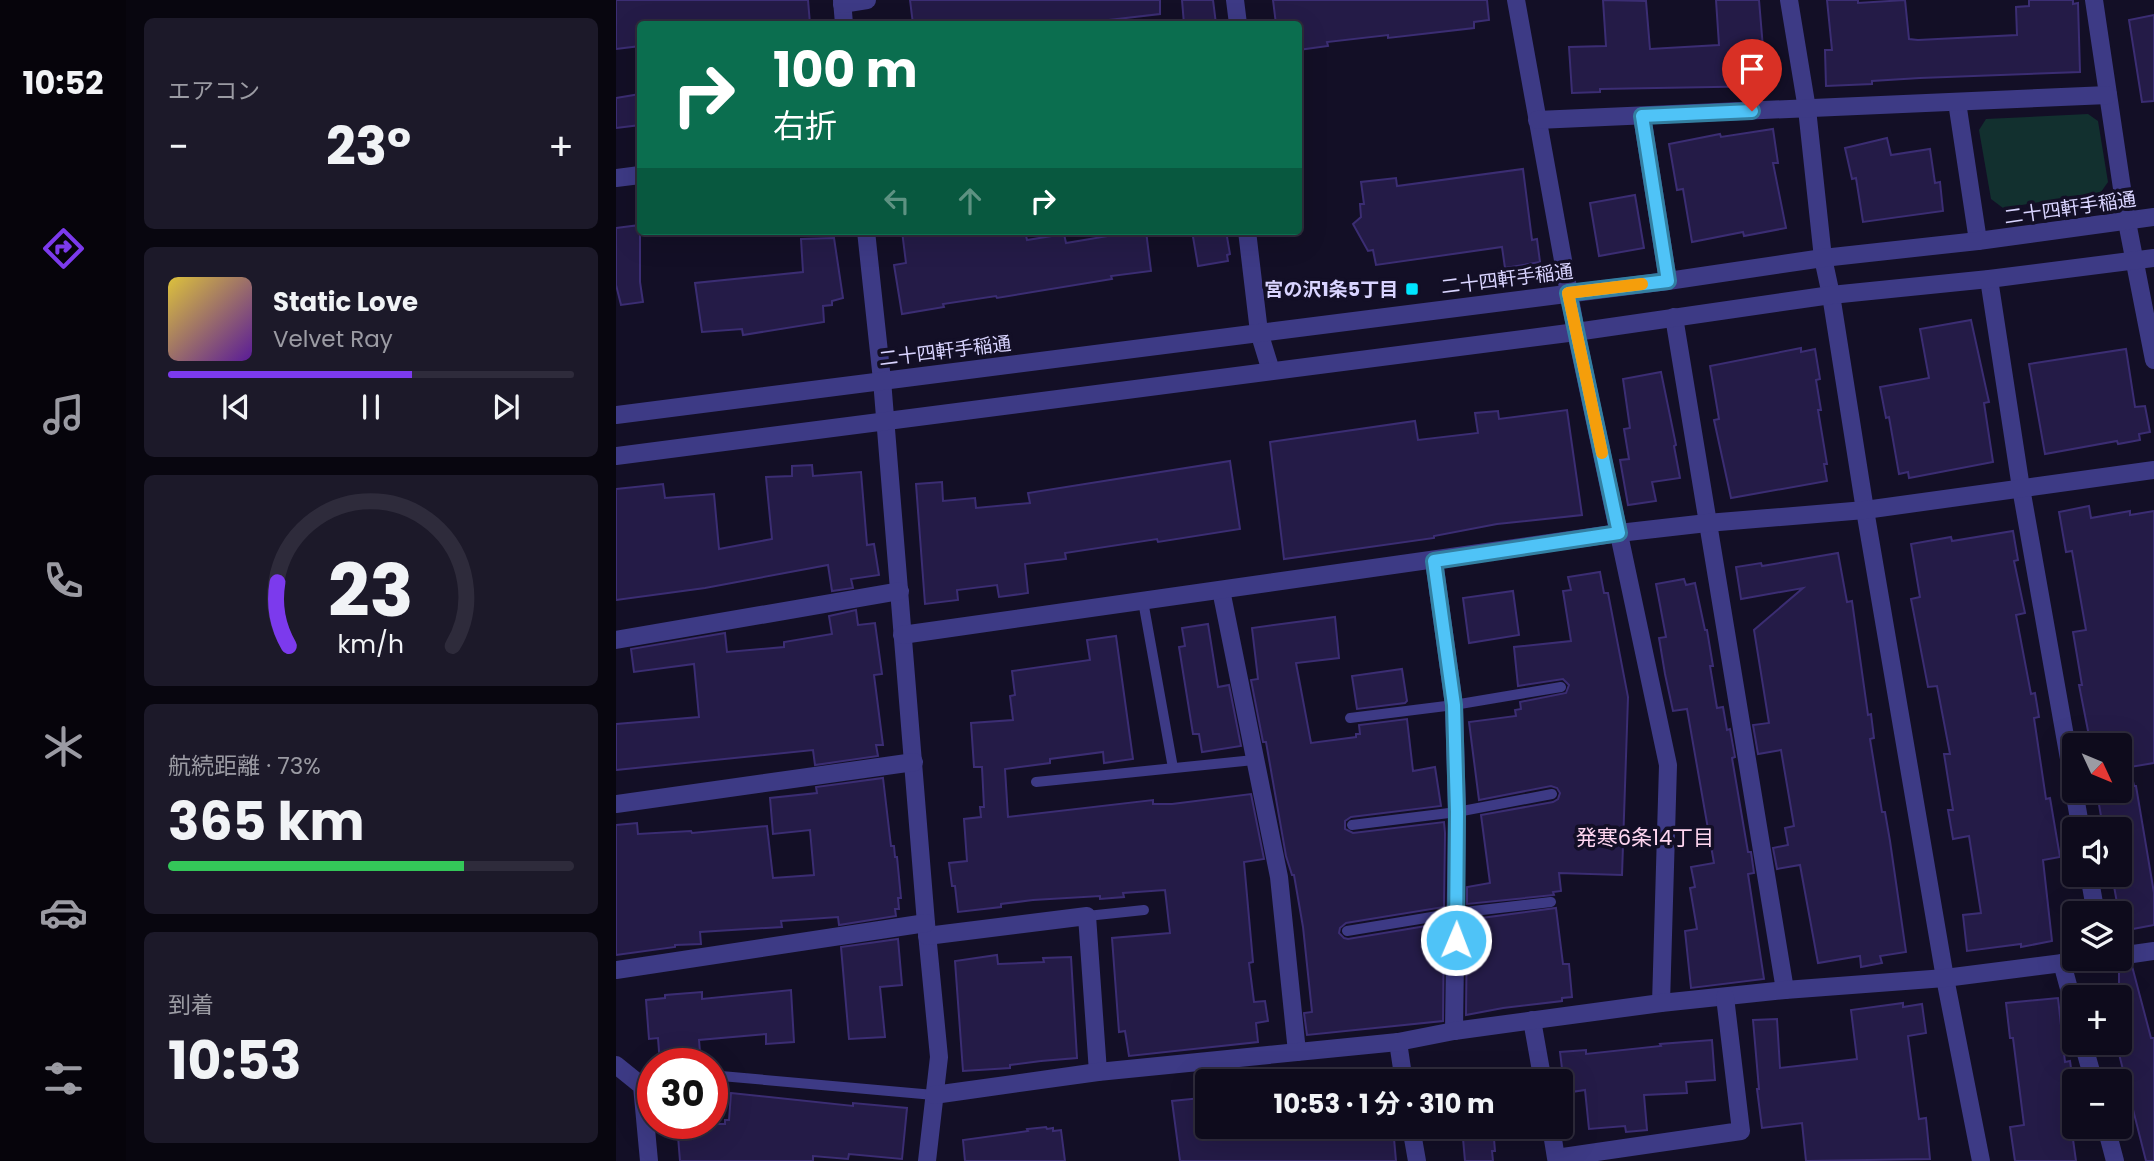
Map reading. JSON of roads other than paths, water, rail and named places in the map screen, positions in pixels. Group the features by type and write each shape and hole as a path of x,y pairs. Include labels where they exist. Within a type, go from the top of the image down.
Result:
{"street":[{"path":"844,21 842,2 867,0"},
{"path":"1236,0 1238,21"},
{"path":"1516,0 1568,293 1668,765 1661,1003"},
{"path":"1789,0 1807,109 1823,258 1945,978 1980,1161"},
{"path":"2094,0 2127,222 2154,360"},
{"path":"1537,120 2108,95"},
{"path":"1956,102 1978,242"},
{"path":"1642,116 1668,281"},
{"path":"616,178 637,175"},
{"name":"二十四軒手稲通","path":"616,415 1668,281 1823,258 1978,242 2154,217"},
{"path":"866,235 882,380 926,930 939,1057 927,1161"},
{"path":"1247,235 1259,332 1271,371"},
{"path":"616,456 1576,332 1831,295 2154,258"},
{"path":"1989,279 2021,488 2064,733"},
{"path":"1674,317 1785,990"},
{"path":"902,635 1619,533 1865,510 2154,470"},
{"path":"1434,561 1454,705 1457,812 1454,1031"},
{"path":"1221,590 1279,877 1297,1052"},
{"path":"616,640 900,591"},
{"path":"616,804 914,761"},
{"path":"616,970 926,930 1087,916 1098,1072"},
{"path":"2132,954 2154,951"},
{"path":"934,1095 1098,1072 1398,1042 1454,1031 1661,1003 1945,978 2062,963"},
{"path":"1553,1139 1556,1157 1741,1131 1725,997"},
{"path":"1532,1020 1541,1069"},
{"path":"1398,1042 1402,1069"},
{"path":"616,1065 642,1087 649,1161"},
{"path":"1413,1139 1417,1161"},
{"path":"2109,1139 2115,1161"}],"lane":[{"path":"1143,601 1173,768"},
{"path":"1350,718 1454,705 1561,687"},
{"path":"1036,782 1254,760"},
{"path":"1352,825 1457,812 1552,794"},
{"path":"1347,931 1457,913 1551,902"},
{"path":"1087,916 1144,910"},
{"path":"728,1077 934,1095"}],"place":[{"name":"宮の沢1条5丁目","path":"1412,289"}],"district":[{"name":"発寒6条14丁目","path":"1645,837"}]}
